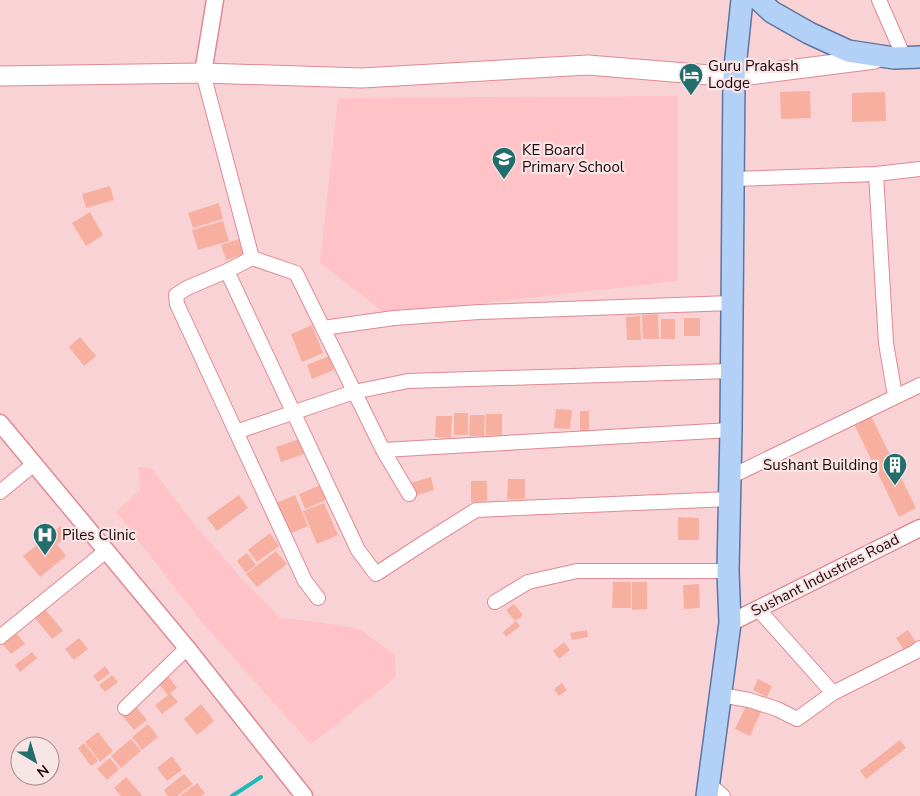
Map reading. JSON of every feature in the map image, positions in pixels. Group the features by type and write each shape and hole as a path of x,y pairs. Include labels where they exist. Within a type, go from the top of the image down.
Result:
{"main road":[{"path":"713,792 721,695 730,623 728,570 734,77 742,0"},
{"path":"759,0 772,12 809,33 848,51 906,57"},
{"path":"0,76 203,73 362,78 588,65 734,77 906,57"}],"street":[{"path":"215,0 203,73 252,258"},
{"path":"879,0 906,57"},
{"path":"734,179 876,174 920,169"},
{"path":"876,174 886,343 895,396"},
{"path":"318,598 305,581 177,304 176,296 187,288 252,258 296,273 382,450 409,494"},
{"path":"227,271 358,550 376,574 476,510 729,499"},
{"path":"323,328 394,318 479,312 732,303"},
{"path":"236,432 354,392 408,381 731,371"},
{"path":"730,477 920,385"},
{"path":"0,423 187,648 304,796"},
{"path":"382,450 731,430"},
{"path":"0,492 34,464"},
{"name":"Sushant Industries Road","path":"730,623 920,528"},
{"path":"0,637 106,551"},
{"path":"495,602 528,582 577,571 728,570"},
{"path":"758,609 833,693"},
{"path":"125,708 187,648"},
{"path":"721,695 749,700 777,709 797,719 833,693 920,648"}],"shaded area":[{"name":"KE Board Primary School","path":"678,96 678,281 386,314 320,263 338,98"},
{"path":"138,467 151,468 191,520 241,578 280,618 359,629 395,655 396,677 311,744 206,627 116,512 140,490"}],"building":[{"path":"810,91 811,118 781,119 780,92"},
{"path":"885,92 886,121 852,122 852,93"},
{"path":"110,186 114,200 86,208 82,194"},
{"path":"219,203 223,219 193,228 188,213"},
{"path":"90,212 103,235 86,246 72,223"},
{"path":"223,221 229,241 198,250 192,230"},
{"path":"239,239 243,254 226,260 221,245"},
{"path":"658,314 659,339 643,339 642,315"},
{"path":"640,316 641,340 627,340 626,317"},
{"path":"684,318 700,318 700,336 684,336"},
{"path":"661,319 675,319 675,339 661,339"},
{"path":"312,325 323,353 302,362 291,334"},
{"path":"80,337 96,356 84,366 69,347"},
{"path":"329,356 334,370 312,379 307,365"},
{"path":"556,409 572,410 570,429 554,428"},
{"path":"580,411 589,411 589,432 580,432"},
{"path":"454,413 468,413 468,435 454,435"},
{"path":"486,414 502,414 502,436 486,435"},
{"path":"470,415 485,415 484,436 469,436"},
{"path":"436,416 452,416 451,438 435,437"},
{"name":"Sushant Building","path":"871,416 916,508 899,517 855,426"},
{"path":"299,439 304,454 281,462 276,447"},
{"path":"431,477 434,490 414,496 411,483"},
{"path":"508,479 525,479 525,499 507,499"},
{"path":"471,481 487,481 487,501 471,502"},
{"path":"323,484 328,499 305,509 299,494"},
{"path":"239,495 248,508 217,531 207,518"},
{"path":"295,495 308,526 289,534 276,503"},
{"path":"324,503 338,535 317,544 303,511"},
{"path":"678,517 699,518 699,540 678,540"},
{"path":"61,526 68,535 57,544 66,556 40,577 23,556"},
{"path":"270,533 279,546 257,562 248,550"},
{"path":"276,551 287,564 257,587 246,574"},
{"path":"247,553 256,565 246,573 237,561"},
{"path":"613,582 631,582 631,608 612,608"},
{"path":"632,582 647,582 647,609 632,610"},
{"path":"699,584 700,608 684,609 683,585"},
{"path":"514,604 523,615 515,621 506,610"},
{"path":"44,608 63,631 52,639 34,617"},
{"path":"516,621 520,626 506,637 503,632"},
{"path":"13,629 25,644 11,654 0,641"},
{"path":"587,630 588,637 572,640 570,633"},
{"path":"908,630 918,645 906,653 896,638"},
{"path":"79,638 88,649 74,660 65,649"},
{"path":"564,642 570,650 559,659 553,651"},
{"path":"32,652 37,658 20,672 15,665"},
{"path":"105,666 110,673 98,682 93,676"},
{"path":"112,675 118,682 105,692 99,685"},
{"path":"167,675 177,688 170,693 178,702 162,714 155,705 168,695 158,683"},
{"path":"758,679 772,686 767,697 753,690"},
{"path":"562,683 567,690 559,696 554,689"},
{"path":"748,702 763,708 750,736 735,729"},
{"path":"133,703 147,720 134,730 120,713"},
{"path":"201,704 214,721 197,735 184,719"},
{"path":"148,724 158,737 142,750 132,737"},
{"path":"98,732 113,751 100,762 85,742"},
{"path":"131,739 141,751 121,768 111,756"},
{"path":"900,740 906,748 866,779 860,771"},
{"path":"84,743 98,761 91,766 78,748"},
{"path":"172,756 182,770 167,781 157,768"},
{"path":"110,758 119,769 107,780 97,769"},
{"path":"184,774 193,784 177,796 168,796 164,790"},
{"path":"126,777 141,796 121,796 114,788"},
{"path":"197,783 205,793 201,796 180,796"}],"waterway":[{"path":"232,796 261,777"}],"place":[{"name":"Guru Prakash Lodge","path":"691,96"},
{"name":"KE Board Primary School","path":"504,180"},
{"name":"Sushant Building","path":"895,486"},
{"name":"Piles Clinic","path":"45,556"}]}
